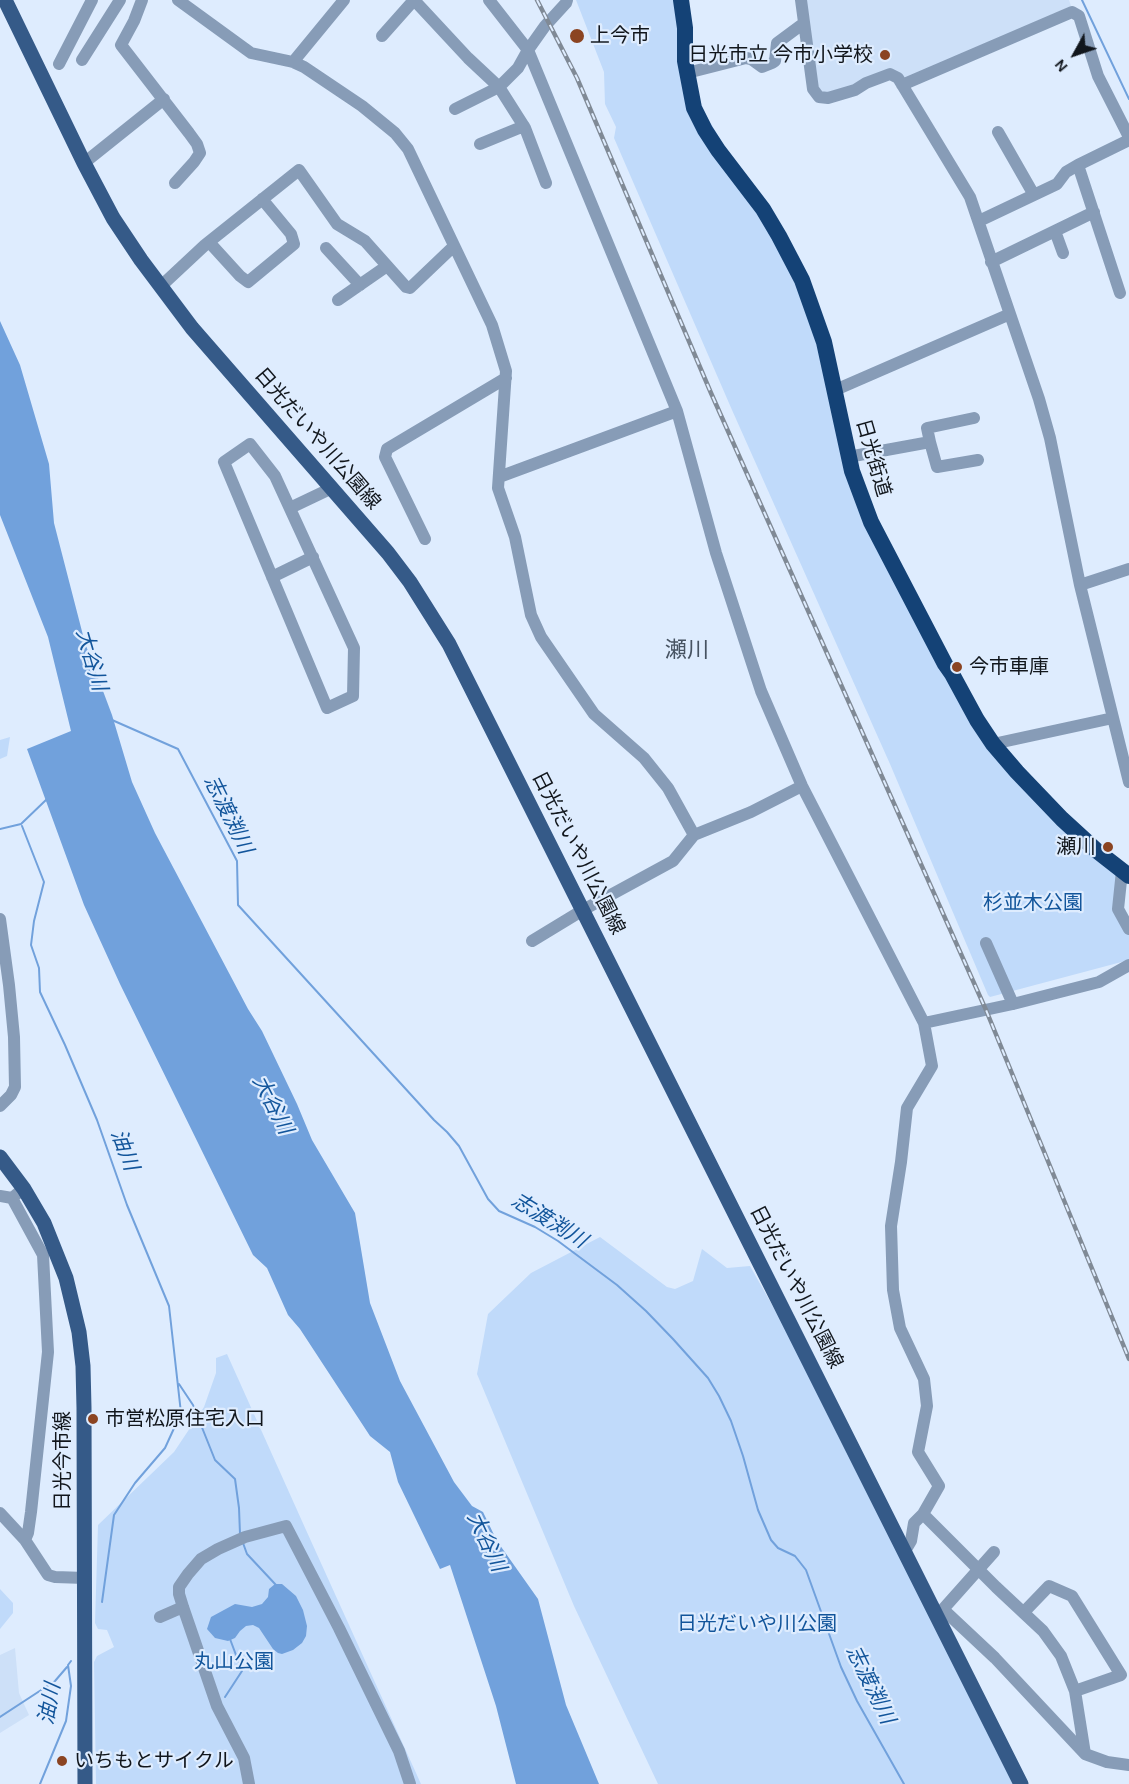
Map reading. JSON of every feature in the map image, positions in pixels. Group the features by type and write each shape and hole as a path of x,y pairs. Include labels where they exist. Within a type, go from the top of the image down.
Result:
{"highway":[{"name":"日光街道","path":"681,0 687,74 694,108 718,150 763,209 802,280 824,342 848,457 871,522 945,664 993,744 1062,819 1125,874"}],"main road":[{"name":"日光だいや川公園線","path":"5,0 84,163 119,228 192,328 399,567 440,629 1021,1784"},
{"name":"日光今市線","path":"0,1157 12,1194 44,1223 59,1259 79,1332 84,1397 85,1784"}],"street":[{"path":"59,64 92,0"},
{"path":"82,60 120,0"},
{"path":"142,0 121,45 197,144 200,153 175,183"},
{"path":"178,0 251,53 293,62 304,67 362,106 395,133 408,149 492,325 506,371 498,488 515,537 531,615 542,637 594,714 644,758 668,788 694,835"},
{"path":"293,62 344,0"},
{"path":"382,36 414,0 499,87 524,126 546,183"},
{"path":"489,0 528,50 677,411 716,553 761,691 802,786 924,1023 932,1066 907,1108 891,1226 893,1290 900,1328 924,1379 927,1406 918,1452 939,1486 923,1514 915,1523 911,1541 904,1551"},
{"path":"455,109 499,87 518,68 545,26 567,0"},
{"path":"801,0 813,89 819,97 828,98 855,90 890,74 898,78 970,197 1039,399 1050,438 1080,585 1129,782"},
{"path":"902,85 1072,12 1079,16 1098,76 1129,139 1066,172 1057,184 979,221"},
{"path":"687,74 746,58 762,67 772,63 776,60 777,43 804,23"},
{"path":"84,163 164,99"},
{"path":"480,144 524,126"},
{"path":"998,132 1034,195"},
{"path":"1078,165 1120,293"},
{"path":"160,287 209,242 299,170 337,224 365,241 406,287 410,288 454,246"},
{"path":"209,242 248,282 294,244 291,234 262,200"},
{"path":"991,262 1094,212"},
{"path":"1055,231 1063,253"},
{"path":"326,248 360,285"},
{"path":"338,300 387,266"},
{"path":"833,391 1010,314"},
{"path":"425,539 385,457 387,449 506,378"},
{"path":"499,477 677,411"},
{"path":"974,418 927,428 937,467 978,460"},
{"path":"848,457 930,442"},
{"path":"250,444 275,476 313,557 354,648 352,696 327,708 224,462 250,444"},
{"path":"290,508 332,488"},
{"path":"272,577 313,557"},
{"path":"1080,585 1129,569"},
{"path":"993,744 1113,718"},
{"path":"532,941 673,861 694,835 751,812 802,786"},
{"path":"1125,874 1118,909 1129,929"},
{"path":"0,919 12,1016 15,1087 11,1095 0,1106"},
{"path":"986,943 1013,1004"},
{"path":"924,1023 1013,1004 1099,982 1129,965"},
{"path":"12,1194 43,1255 48,1352 31,1512 25,1540"},
{"path":"0,1513 25,1540 48,1575 55,1578 85,1578"},
{"path":"923,1514 1043,1631 1061,1656 1075,1691 1085,1754"},
{"path":"249,1784 244,1758 217,1706 183,1607 179,1587 201,1559 241,1538 286,1526 399,1751 410,1784"},
{"path":"937,1616 994,1552"},
{"path":"1024,1612 1049,1586 1072,1596 1121,1675 1075,1691"},
{"path":"160,1617 183,1607"},
{"path":"937,1616 947,1614 995,1658 1085,1754 1107,1762 1129,1765"}],"shaded area":[{"name":"日光市立 今市小学校","path":"803,0 1069,0 1071,6 903,81 901,74 826,95 815,86"},
{"path":"15,1648 19,1693 29,1715 0,1733 0,1655"}],"green space":[{"name":"杉並木公園","path":"576,0 677,0 684,78 762,210 812,315 832,414 959,701 1119,872 1116,909 1129,935 1129,960 990,997 988,995 890,764 614,138 616,127 605,104 604,72"},
{"path":"10,737 7,756 0,759 0,740"},
{"name":"日光だいや川公園","path":"600,1237 667,1287 675,1289 693,1281 702,1249 727,1268 750,1266 788,1333 1014,1784 658,1784 574,1606 477,1374 488,1314 531,1273"},
{"name":"丸山公園","path":"227,1354 421,1784 96,1784 94,1662 97,1656 114,1647 107,1630 98,1629 95,1623 98,1525 174,1452 204,1407 216,1373 216,1358"},
{"path":"0,1589 13,1603 13,1613 0,1629"}],"water":[{"name":"大谷川","path":"0,321 20,365 49,464 54,523 85,643 112,715 132,782 155,833 248,1009 262,1031 312,1140 355,1213 370,1303 400,1381 454,1482 472,1506 483,1512 497,1541 538,1599 566,1705 599,1784 516,1784 496,1706 450,1565 440,1569 398,1482 390,1452 370,1436 300,1329 288,1315 267,1268 253,1255 120,984 84,905 27,749 71,731 48,637 0,515"},
{"path":"275,1584 282,1584 296,1596 303,1610 307,1626 306,1636 302,1643 293,1650 278,1653 259,1628 253,1625 246,1626 235,1638 228,1641 215,1638 207,1629 211,1617 235,1604 252,1607 262,1604 268,1597 269,1589"}],"waterway":[{"path":"1082,0 1129,99"},
{"name":"志渡渕川","path":"112,720 178,749 237,861 238,905 459,1146 488,1199 499,1211 535,1227 558,1241 617,1285 646,1311 708,1378 731,1421 758,1510 771,1540 778,1548 795,1556 806,1570 841,1667 857,1701 904,1784"},
{"name":"油川","path":"21,824 47,799"},
{"path":"0,829 21,824"},
{"name":"油川","path":"22,826 44,882 34,921 31,945 39,968 40,992 97,1120 127,1205 169,1306 181,1413 165,1448 135,1483 114,1515 102,1602"},
{"path":"179,1384 193,1405 215,1460 235,1479 240,1534"},
{"path":"243,1543 247,1554 276,1585"},
{"path":"225,1697 242,1671 230,1639"},
{"name":"油川","path":"40,1784 66,1721 71,1686 68,1665 71,1661"},
{"path":"0,1717 55,1681 67,1667"}],"railway":[{"path":"537,0 577,78 711,393 986,1010 1129,1359"}],"place":[{"name":"上今市","path":"577,36"},
{"name":"日光市立 今市小学校","path":"885,55"},
{"name":"今市車庫","path":"957,667"},
{"name":"瀬川","path":"1108,847"},
{"name":"市営松原住宅入口","path":"93,1419"},
{"name":"いちもとサイクル","path":"62,1761"}],"district":[{"name":"瀬川","path":"687,651"}]}
